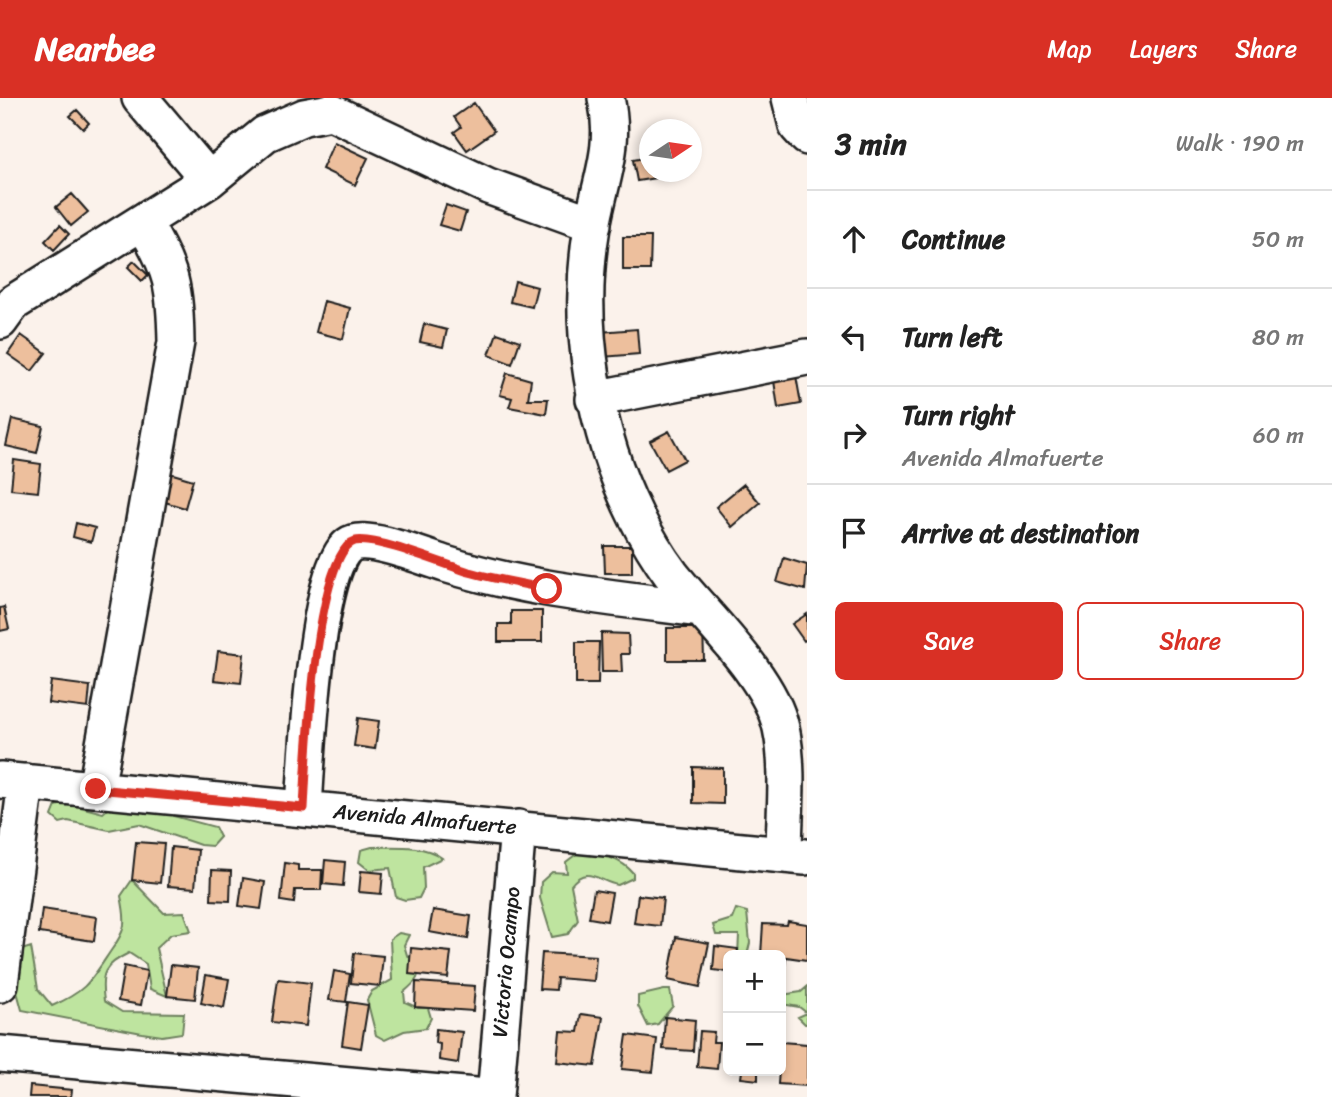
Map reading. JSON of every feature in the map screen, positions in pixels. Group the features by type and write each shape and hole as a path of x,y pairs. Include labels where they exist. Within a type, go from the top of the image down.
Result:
{"street":[{"path":"140,98 209,180"},
{"path":"607,98 612,124 608,167 593,224 586,270 587,357 594,399 611,455 632,508 669,572 763,688 781,726 795,856"},
{"path":"790,98 797,126 807,137"},
{"path":"0,321 13,303 209,180 265,134 304,117 331,112 488,186 593,224"},
{"path":"96,789 176,342 175,298 167,261 143,222"},
{"path":"594,399 807,356"},
{"path":"304,808 313,667 337,561 347,545 357,540 381,544 469,572 547,589 701,609"},
{"path":"0,984 13,781"},
{"name":"Avenida Almafuerte","path":"13,781 795,856"},
{"name":"Victoria Ocampo","path":"495,1097 518,828"},
{"path":"0,1054 487,1097"}],"green space":[{"path":"158,788 173,816 215,827 220,837 212,846 200,845 139,824 109,830 68,821 60,823 52,816 56,806 65,803 103,813 111,806"},
{"path":"372,847 418,848 442,858 423,867 424,888 419,898 405,900 396,897 390,868 369,870 359,862 361,850"},
{"path":"579,852 601,855 622,863 633,873 633,878 618,885 588,875 577,879 571,885 578,920 568,934 552,937 540,898 541,882 552,872 567,873 566,862"},
{"path":"132,880 164,913 184,912 191,931 171,934 156,948 167,996 150,989 146,964 129,953 114,962 106,971 103,983 104,1001 122,1012 184,1013 182,1033 162,1036 22,1010 12,973 12,953 31,947 38,989 52,1006 73,995 92,978 119,938 124,926 121,896"},
{"path":"736,909 747,912 748,950 738,950 739,935 716,935 713,925 732,919"},
{"path":"399,933 409,935 404,945 407,955 417,961 419,971 415,982 404,992 405,1002 418,1008 428,1008 431,1018 426,1028 404,1031 385,1040 376,1035 367,1000 372,991 392,980 390,939"},
{"path":"807,987 807,1013 799,1007 786,1005 786,994 801,992"},
{"path":"670,990 673,1006 658,1024 648,1026 638,1006 638,996"},
{"path":"807,1013 807,1024 805,1024 798,1017"}],"building":[{"path":"474,103 494,131 467,150 454,132 461,127 454,117"},
{"path":"77,110 89,123 83,129 70,116"},
{"path":"334,142 368,158 355,185 322,169"},
{"path":"639,159 639,181 637,181 633,160"},
{"path":"72,194 88,212 71,226 56,207"},
{"path":"446,205 466,212 460,231 439,225"},
{"path":"60,225 69,234 54,250 45,241"},
{"path":"623,237 651,237 650,270 623,270"},
{"path":"134,261 148,275 142,281 128,267"},
{"path":"515,281 537,287 532,307 510,302"},
{"path":"324,301 350,308 343,339 316,332"},
{"path":"424,324 447,330 443,347 420,342"},
{"path":"637,329 639,354 602,357 600,332"},
{"path":"497,333 520,341 512,364 489,355"},
{"path":"21,335 46,353 32,371 8,354"},
{"path":"795,370 801,404 778,408 773,374"},
{"path":"507,373 531,380 528,399 548,399 546,414 509,407 512,398 500,395"},
{"path":"12,419 43,426 37,453 6,446"},
{"path":"669,431 685,460 666,470 650,441"},
{"path":"14,460 41,464 38,492 11,489"},
{"path":"163,471 193,480 185,508 155,499"},
{"path":"744,484 760,503 732,527 716,507"},
{"path":"76,523 95,528 91,542 73,537"},
{"path":"604,546 632,546 632,573 605,573"},
{"path":"784,558 807,565 805,590 777,582"},
{"path":"4,607 9,629 0,631 0,608"},
{"path":"511,611 542,611 542,642 498,642 498,624 511,624"},
{"path":"807,614 807,639 804,641 792,624"},
{"path":"667,628 703,628 704,660 667,660"},
{"path":"601,633 628,634 629,654 621,654 622,672 602,672"},
{"path":"576,642 599,642 598,684 576,684"},
{"path":"218,651 244,654 241,683 214,680"},
{"path":"51,681 90,686 88,708 48,703"},
{"path":"358,718 379,721 375,749 354,746"},
{"path":"693,767 723,768 723,804 693,803"},
{"path":"136,842 164,844 160,883 132,880"},
{"path":"171,847 198,850 195,888 168,886"},
{"path":"325,860 345,862 343,886 323,884"},
{"path":"285,863 298,865 298,870 322,870 321,890 295,890 294,903 281,901"},
{"path":"212,870 231,871 230,901 211,900"},
{"path":"361,871 383,873 381,894 359,892"},
{"path":"243,878 265,882 261,909 239,906"},
{"path":"594,890 612,893 607,921 589,918"},
{"path":"638,895 663,898 660,926 634,923"},
{"path":"42,909 97,917 94,941 39,933"},
{"path":"433,910 471,916 468,939 429,932"},
{"path":"788,921 807,924 807,960 786,957 786,950 761,950 763,924 787,925"},
{"path":"676,937 709,943 700,987 668,980"},
{"path":"715,946 738,949 723,950 723,971 713,970"},
{"path":"411,948 451,952 448,978 409,974"},
{"path":"354,953 383,956 380,986 351,983"},
{"path":"542,953 596,956 594,981 557,978 556,990 539,989"},
{"path":"171,965 198,968 195,999 167,996"},
{"path":"124,966 147,971 141,1005 118,1001"},
{"path":"334,971 350,974 346,1002 329,1000"},
{"path":"206,975 229,979 224,1008 201,1003"},
{"path":"278,979 311,983 306,1026 272,1022"},
{"path":"416,982 475,986 473,1011 415,1007"},
{"path":"348,1002 368,1005 361,1048 342,1045"},
{"path":"581,1014 603,1017 595,1066 557,1062 560,1031 578,1032"},
{"path":"665,1017 695,1020 693,1051 663,1049"},
{"path":"436,1029 462,1032 458,1063 439,1060 440,1044 435,1043"},
{"path":"700,1031 714,1032 713,1042 719,1042 717,1069 697,1067"},
{"path":"627,1035 657,1039 653,1072 622,1069"},
{"path":"786,1042 807,1044 807,1086 778,1084 779,1076 786,1076"},
{"path":"758,1076 758,1080 741,1078"},
{"path":"30,1086 72,1090 71,1097 29,1097"}],"route":[{"path":"96,789 304,808 313,667 337,561 347,545 357,540 381,544 469,572 547,589"}]}
